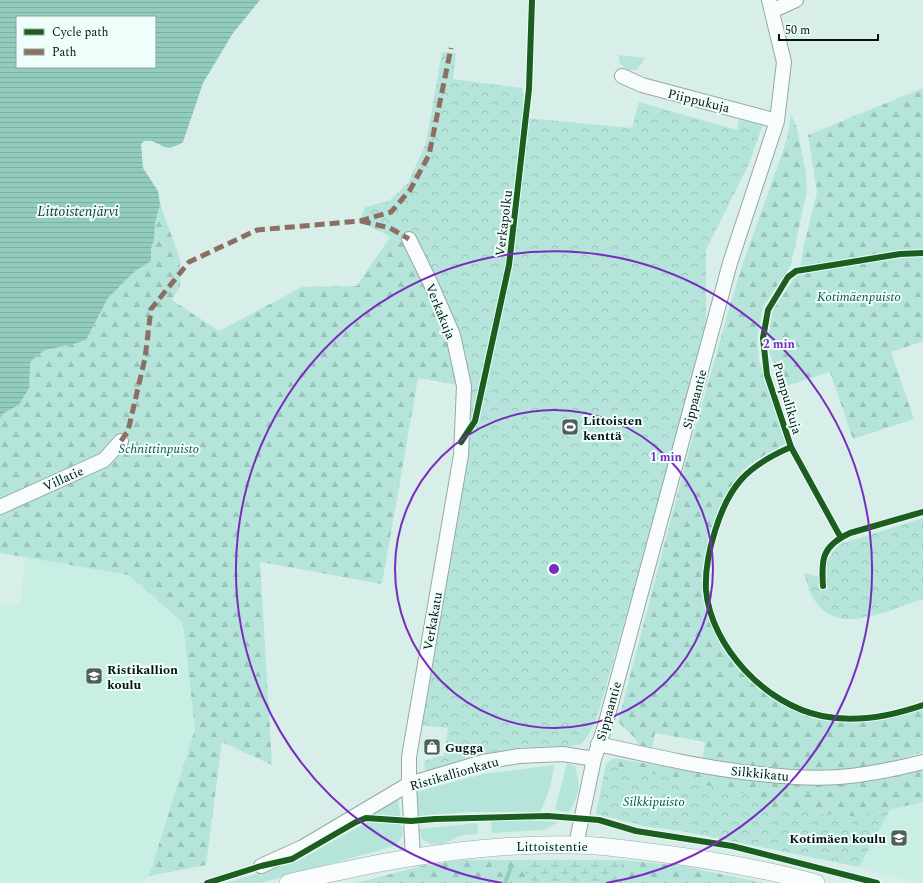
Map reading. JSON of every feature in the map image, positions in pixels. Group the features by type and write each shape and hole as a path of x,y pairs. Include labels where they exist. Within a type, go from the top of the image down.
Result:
{"street":[{"path":"770,6 796,0"},
{"name":"Sippaantie","path":"576,845 594,759 605,726 730,263 776,121 784,62 770,6"},
{"name":"Piippukuja","path":"622,76 642,85 776,121"},
{"name":"Verkakuja","path":"409,239 453,334 464,386"},
{"name":"Verkakatu","path":"413,857 409,757 461,455 464,386"},
{"name":"Villatie","path":"0,507 104,460 121,441"},
{"name":"Silkkikatu","path":"598,744 687,764 793,777 839,778 867,775 923,762"},
{"name":"Ristikallionkatu","path":"261,866 303,847 409,784 483,762 519,756 563,754 594,759"},
{"name":"Littoistentie","path":"288,883 306,878 413,857 480,848 576,845 716,861 770,871 816,883"}],"shaded area":[{"name":"Ristikallion koulu","path":"25,557 129,575 183,623 195,729 149,876 137,883 0,883 0,605 21,603"},
{"name":"Kotimäen koulu","path":"923,802 923,883 917,883 859,867 891,808"}],"green space":[{"name":"Littoisten kenttä","path":"442,52 456,53 453,79 522,88 526,118 632,128 639,102 737,130 739,120 763,124 749,164 706,250 706,325 690,392 596,720 587,737 581,744 571,746 524,747 472,756 425,773 424,761 444,755 448,728 419,725 469,387 466,355 455,359 450,336 404,243 371,227 359,223 365,207 389,201 408,183 426,143"},
{"path":"619,55 645,58 637,70 627,70 619,62"},
{"name":"Kotimäenpuisto","path":"923,88 923,341 891,352 914,419 853,439 830,372 780,388 770,354 768,338 773,310 800,271 803,249 817,192 808,135"},
{"path":"791,114 797,129 805,168 807,190 791,265 763,307 757,338 759,360 786,444 761,457 747,467 736,479 727,493 714,524 707,547 704,569 704,591 714,632 725,650 739,668 756,685 794,710 818,719 873,721 898,716 923,708 923,752 860,772 787,772 703,758 705,742 655,733 652,748 640,746 634,737 618,722 688,454 731,302 743,263 784,148"},
{"name":"Schnittinpuisto","path":"160,204 180,259 180,286 172,300 219,331 302,287 357,286 390,237 404,243 450,336 459,385 418,378 382,584 260,562 272,765 222,742 206,865 149,876 195,729 183,623 129,575 0,553 0,418 4,413 19,405 30,363 36,356 45,350 93,327 108,298 134,272 151,261 151,249 154,240 155,223"},
{"path":"923,518 923,599 886,612 868,617 852,619 836,617 823,610 812,595 804,573 824,578 828,560 840,544"},
{"path":"614,758 706,774 768,782 799,784 830,784 869,781 923,768 923,802 857,817 774,809 754,796 606,764"},
{"path":"567,763 575,766 579,785 577,794 569,812 555,810"},
{"name":"Silkkipuisto","path":"606,764 754,796 774,809 857,817 891,808 859,867 682,831 649,827 596,814"},
{"path":"554,765 549,789 540,812 469,812 417,816 415,792 484,774"},
{"path":"398,800 403,835 395,846 260,883 226,883 298,861 369,821 375,812"},
{"path":"525,820 559,822 543,830 492,833 491,821"},
{"path":"477,823 478,834 463,835 443,844 430,844 421,838 420,829"},
{"path":"463,860 524,860 526,883 356,883 422,866"},
{"path":"524,860 622,860 620,883 526,883"},
{"path":"622,860 682,866 764,883 620,883"}],"water":[{"name":"Littoistenjärvi","path":"0,0 260,0 233,33 203,83 183,142 176,146 170,147 162,146 150,141 144,141 141,144 143,168 158,191 160,204 155,223 154,240 151,249 151,261 134,272 108,298 86,340 45,350 36,356 30,363 29,388 19,405 4,413 0,418"}],"waterway":[{"path":"505,883 511,867"}],"marked path":[{"path":"121,441 128,431 145,358 151,309 189,262 257,230 360,221 391,212 410,190 429,155 451,48"},
{"path":"361,221 390,228 409,239"}],"cycle path":[{"name":"Verkapolku","path":"461,442 475,421 509,265 529,89 532,0"},
{"name":"Pumpulikuja","path":"841,538 791,447 767,375 763,338 768,310 788,277 796,271 900,254 923,253"},
{"path":"791,447 776,454 751,470 734,489 720,515 709,553 706,583 710,611 718,632 730,652 745,670 762,686 781,700 801,710 822,716 848,719 886,715 923,705"},
{"path":"823,586 823,561 825,554 834,543 850,533 923,512"},
{"path":"207,883 261,866 292,859 356,822 366,818 411,821 548,816 599,820 636,831 732,846 877,883"}],"place":[{"name":"Littoisten kenttä","path":"570,427"},
{"name":"Ristikallion koulu","path":"94,676"},
{"name":"Gugga","path":"432,747"},
{"name":"Kotimäen koulu","path":"899,838"}]}
